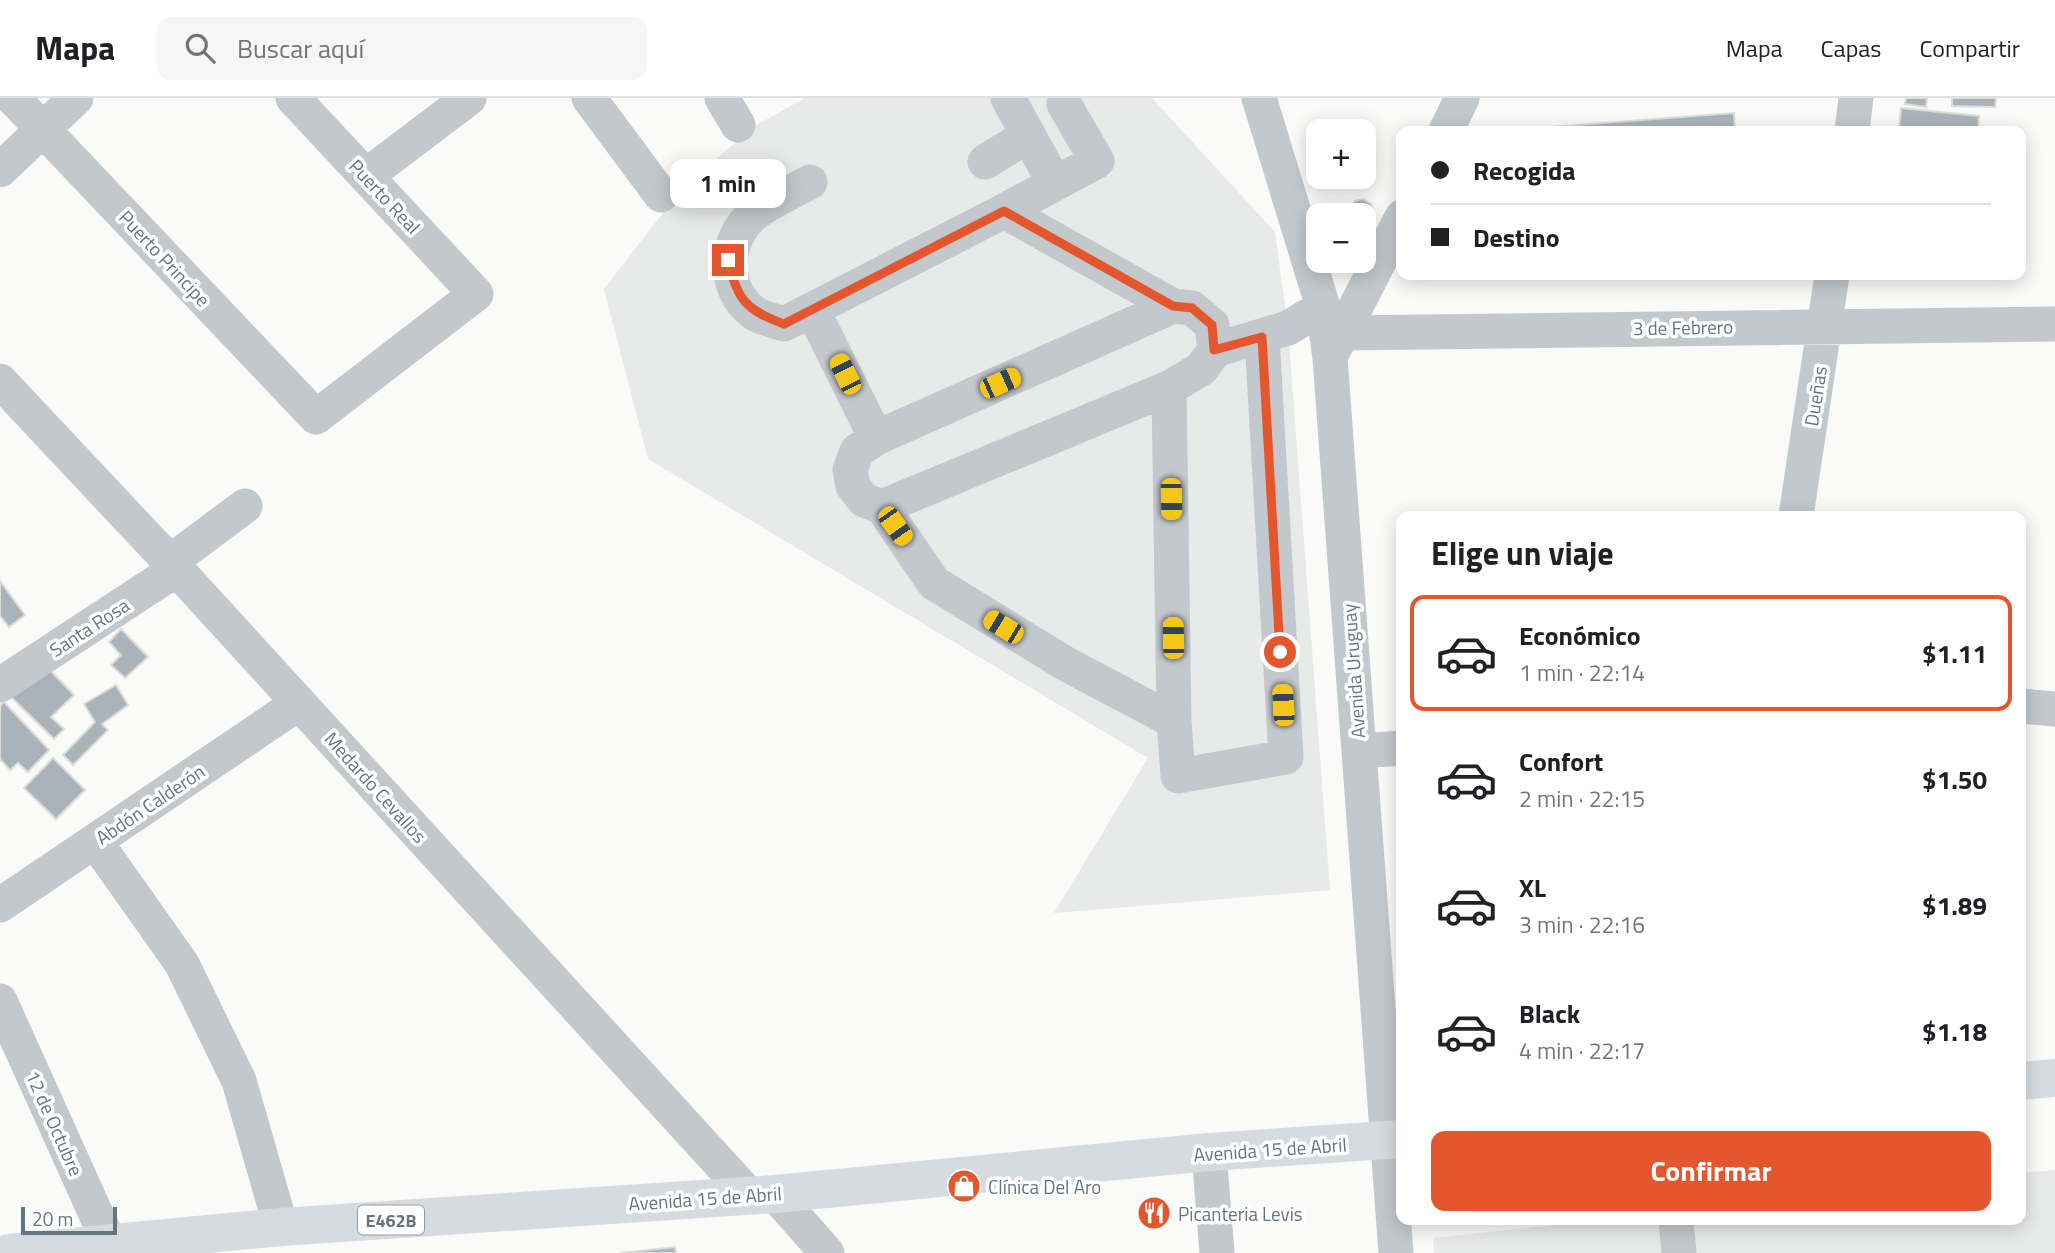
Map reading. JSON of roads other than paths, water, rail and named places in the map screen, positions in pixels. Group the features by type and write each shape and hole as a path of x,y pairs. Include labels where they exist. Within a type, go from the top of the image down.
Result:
{"main road":[{"path":"2026,1081 2055,1078"},
{"name":"Avenida 15 de Abril","path":"9,1253 281,1227 762,1195 1209,1152 1395,1140"}],"street":[{"name":"Puerto Principe","path":"13,98 316,417 476,294"},
{"path":"0,170 76,98"},
{"name":"Puerto Real","path":"293,98 476,294"},
{"path":"366,176 469,98"},
{"path":"589,98 661,195"},
{"path":"1008,98 1055,184"},
{"name":"Avenida Uruguay","path":"1259,98 1332,332 1359,751 1386,915 1395,1140 1396,1253"},
{"path":"1448,126 1462,98"},
{"path":"1853,126 1857,98"},
{"path":"810,181 753,215 736,236 728,260 734,288 754,313 784,324 1097,161 1064,104"},
{"path":"985,162 1027,136"},
{"path":"881,507 1169,388 1201,369 1214,350 1212,325 1192,308 1173,306 1004,211"},
{"path":"1214,350 1288,328 1332,332 1396,227"},
{"name":"Dueñas","path":"1798,511 1831,280"},
{"path":"1173,306 876,438 857,451 850,470 853,486 864,500 881,507 934,583 1066,664 1174,721"},
{"path":"813,311 876,438"},
{"name":"3 de Febrero","path":"1332,332 2055,324"},
{"path":"1169,388 1174,721 1178,776 1286,757 1262,337"},
{"name":"Medardo Cevallos","path":"0,381 762,1195 827,1253"},
{"name":"Santa Rosa","path":"0,685 174,566 245,506"},
{"name":"Abdón Calderón","path":"0,905 299,703"},
{"path":"2026,706 2055,709"},
{"path":"1359,751 1396,748"},
{"path":"96,841 182,964 239,1081 281,1227"},
{"name":"12 de Octubre","path":"0,1001 110,1245"},
{"path":"1209,1152 1217,1253"},
{"path":"1676,1225 1679,1253"}],"place":[{"name":"Clínica Del Aro","path":"964,1186"},
{"name":"Picanteria Levis","path":"1154,1213"}]}
